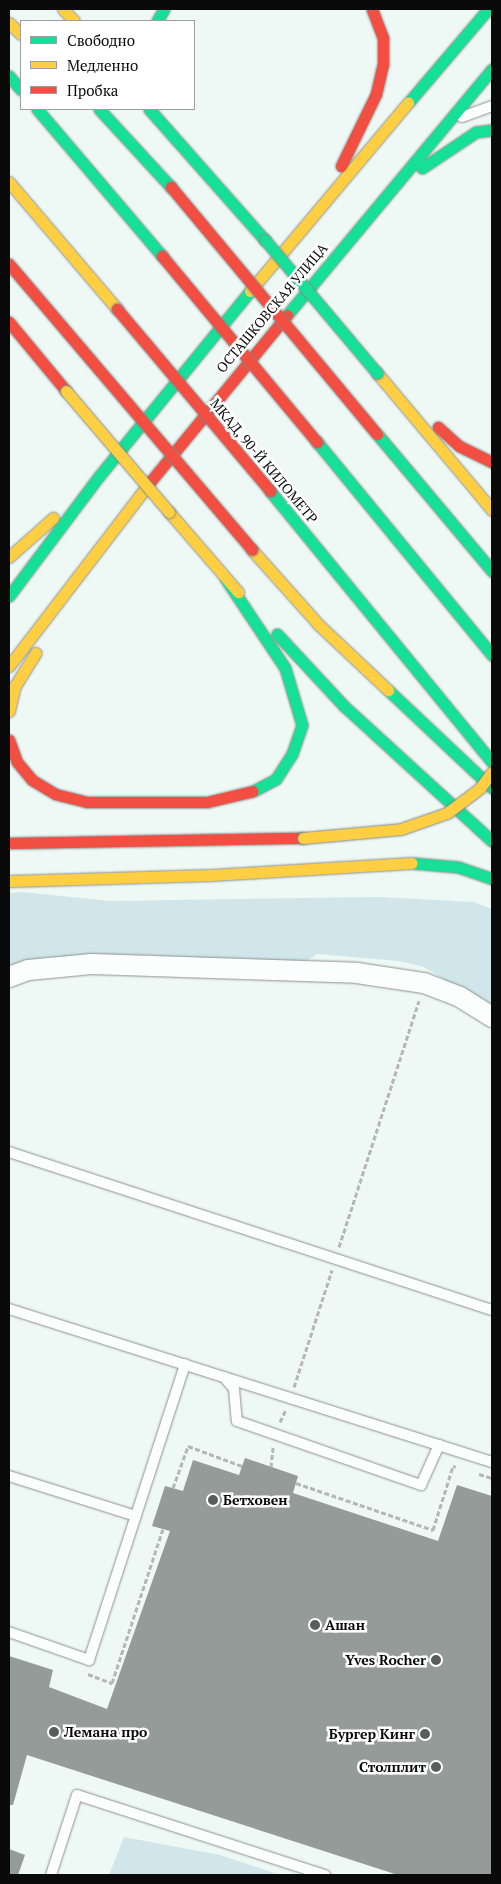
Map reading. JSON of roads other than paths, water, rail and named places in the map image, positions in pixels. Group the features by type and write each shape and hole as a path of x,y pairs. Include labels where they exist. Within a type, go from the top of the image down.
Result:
{"main road":[{"path":"63,9 73,20"},
{"path":"158,20 164,9"},
{"path":"308,221 376,94 383,38 372,9"},
{"name":"ОСТАШКОВСКАЯ УЛИЦА","path":"9,596 100,475 308,221 488,9"},
{"path":"9,23 20,33"},
{"name":"ОСТАШКОВСКАЯ УЛИЦА","path":"9,666 122,516 492,69"},
{"path":"9,76 20,89"},
{"path":"38,110 317,442 492,655"},
{"path":"100,110 171,187 492,571"},
{"path":"151,110 200,160"},
{"path":"178,121 200,160 221,188 492,510"},
{"path":"367,218 449,148 476,132 492,130"},
{"name":"МКАД, 90-Й КИЛОМЕТР","path":"9,182 270,491 492,762"},
{"path":"9,264 252,550 319,625 492,788"},
{"path":"9,322 40,365 66,391 225,578 344,706 492,841"},
{"path":"9,344 40,365"},
{"path":"377,373 459,446 492,462"},
{"path":"9,557 100,475"},
{"path":"9,710 15,686 122,516"},
{"path":"9,740 17,762 32,780 55,794 87,802 207,802 247,796 276,779 292,754 302,725 297,698 284,668 225,578"},
{"path":"9,843 303,838 401,829 447,813 480,788 492,772"},
{"path":"9,881 211,875 414,862 458,867 492,879"}],"street":[{"path":"9,977 28,970 92,964 183,964 357,973 424,983 460,997 492,1017"}],"lane":[{"path":"446,124 492,106"},
{"path":"9,1152 492,1310"},
{"path":"9,1308 492,1462"},
{"path":"9,1632 89,1660 185,1364"},
{"path":"223,1376 234,1389 237,1421 421,1485 439,1445"},
{"path":"9,1476 136,1516"},
{"path":"51,1875 77,1795 325,1875"}],"place":[{"name":"Бетховен","path":"213,1500"},
{"name":"Ашан","path":"315,1625"},
{"name":"Yves Rocher","path":"436,1660"},
{"name":"Лемана про","path":"54,1732"},
{"name":"Бургер Кинг","path":"425,1734"},
{"name":"Столплит","path":"436,1767"}]}
